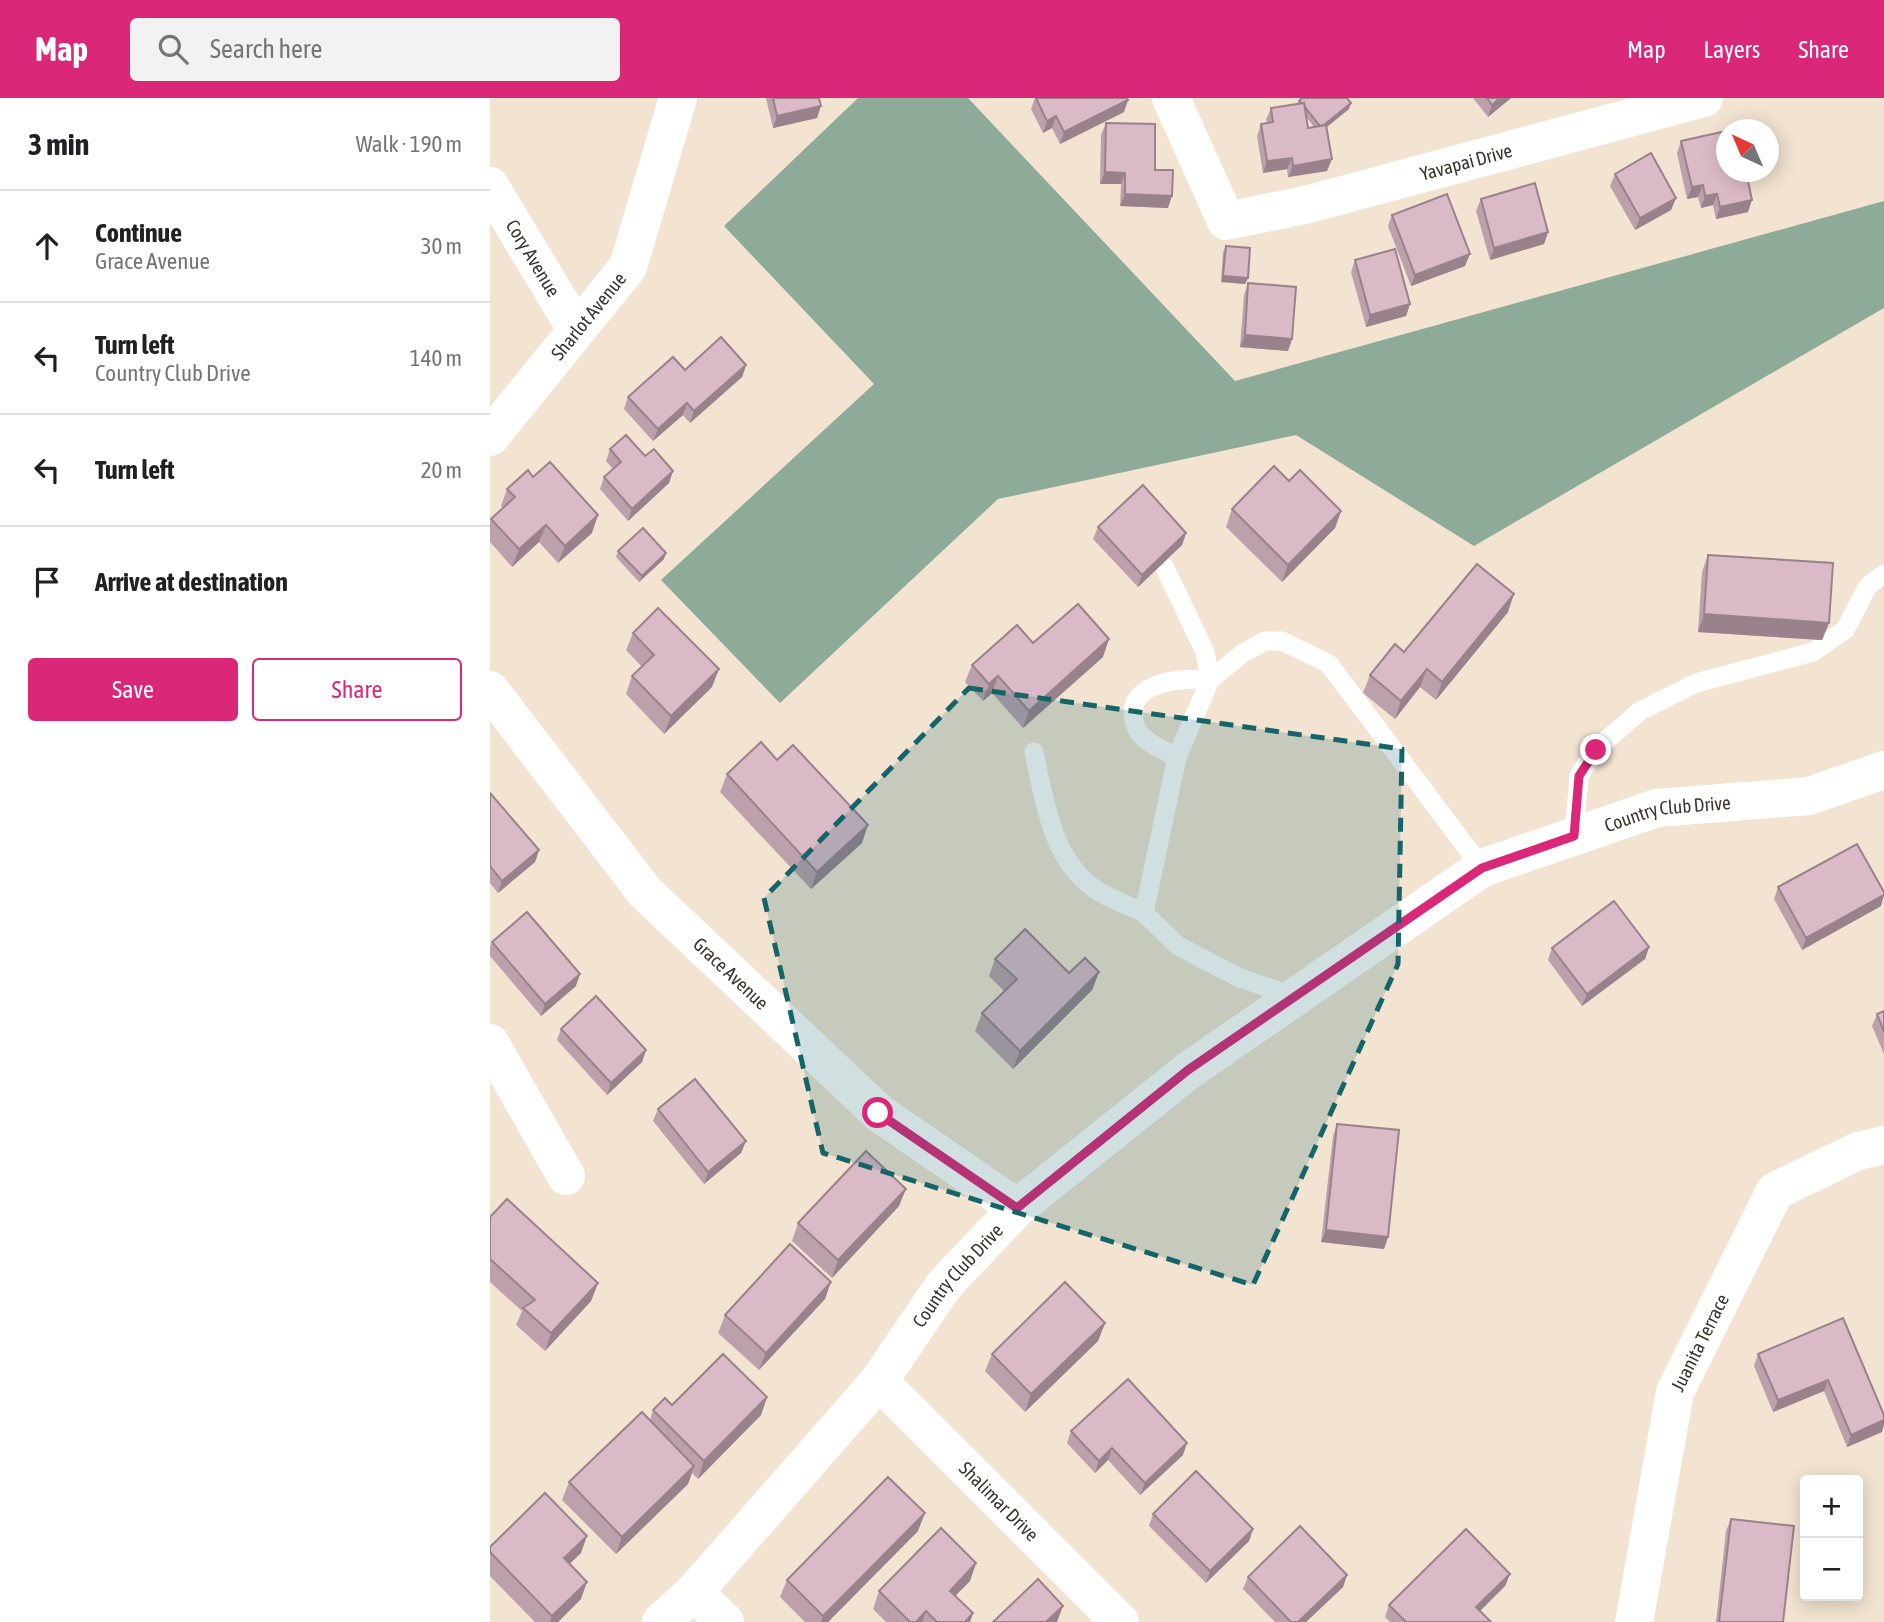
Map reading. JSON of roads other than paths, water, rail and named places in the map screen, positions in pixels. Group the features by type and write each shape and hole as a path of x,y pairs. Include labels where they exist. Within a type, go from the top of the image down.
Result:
{"street":[{"name":"Sharlot Avenue","path":"490,437 628,267 678,98"},
{"name":"Yavapai Drive","path":"1171,98 1226,221 1305,205 1704,98"},
{"name":"Cory Avenue","path":"490,186 576,329"},
{"name":"Grace Avenue","path":"490,691 645,892 878,1113 1017,1208"},
{"name":"Country Club Drive","path":"661,1622 694,1592 879,1381 944,1285 1017,1208 1188,1070 1482,868 1657,808 1809,796 1884,770"},
{"path":"490,1043 566,1176"},
{"name":"Juanita Terrace","path":"1634,1622 1675,1392 1775,1191 1858,1151 1884,1145"},
{"name":"Shalimar Drive","path":"879,1381 1120,1622"},
{"path":"694,1592 725,1622"}],"lane":[{"path":"1165,568 1205,652 1210,680"},
{"path":"1574,836 1579,776 1596,750 1640,711 1696,683 1814,652 1845,630 1868,586 1884,574"},
{"path":"1144,913 1177,757 1210,680 1243,653 1265,641 1282,641 1329,664 1482,868"},
{"path":"1177,757 1152,743 1138,731 1134,710 1140,696 1161,682 1181,677 1210,680"},
{"path":"1034,752 1053,830 1068,862 1094,889 1144,913 1178,946 1240,978 1296,997"}]}
